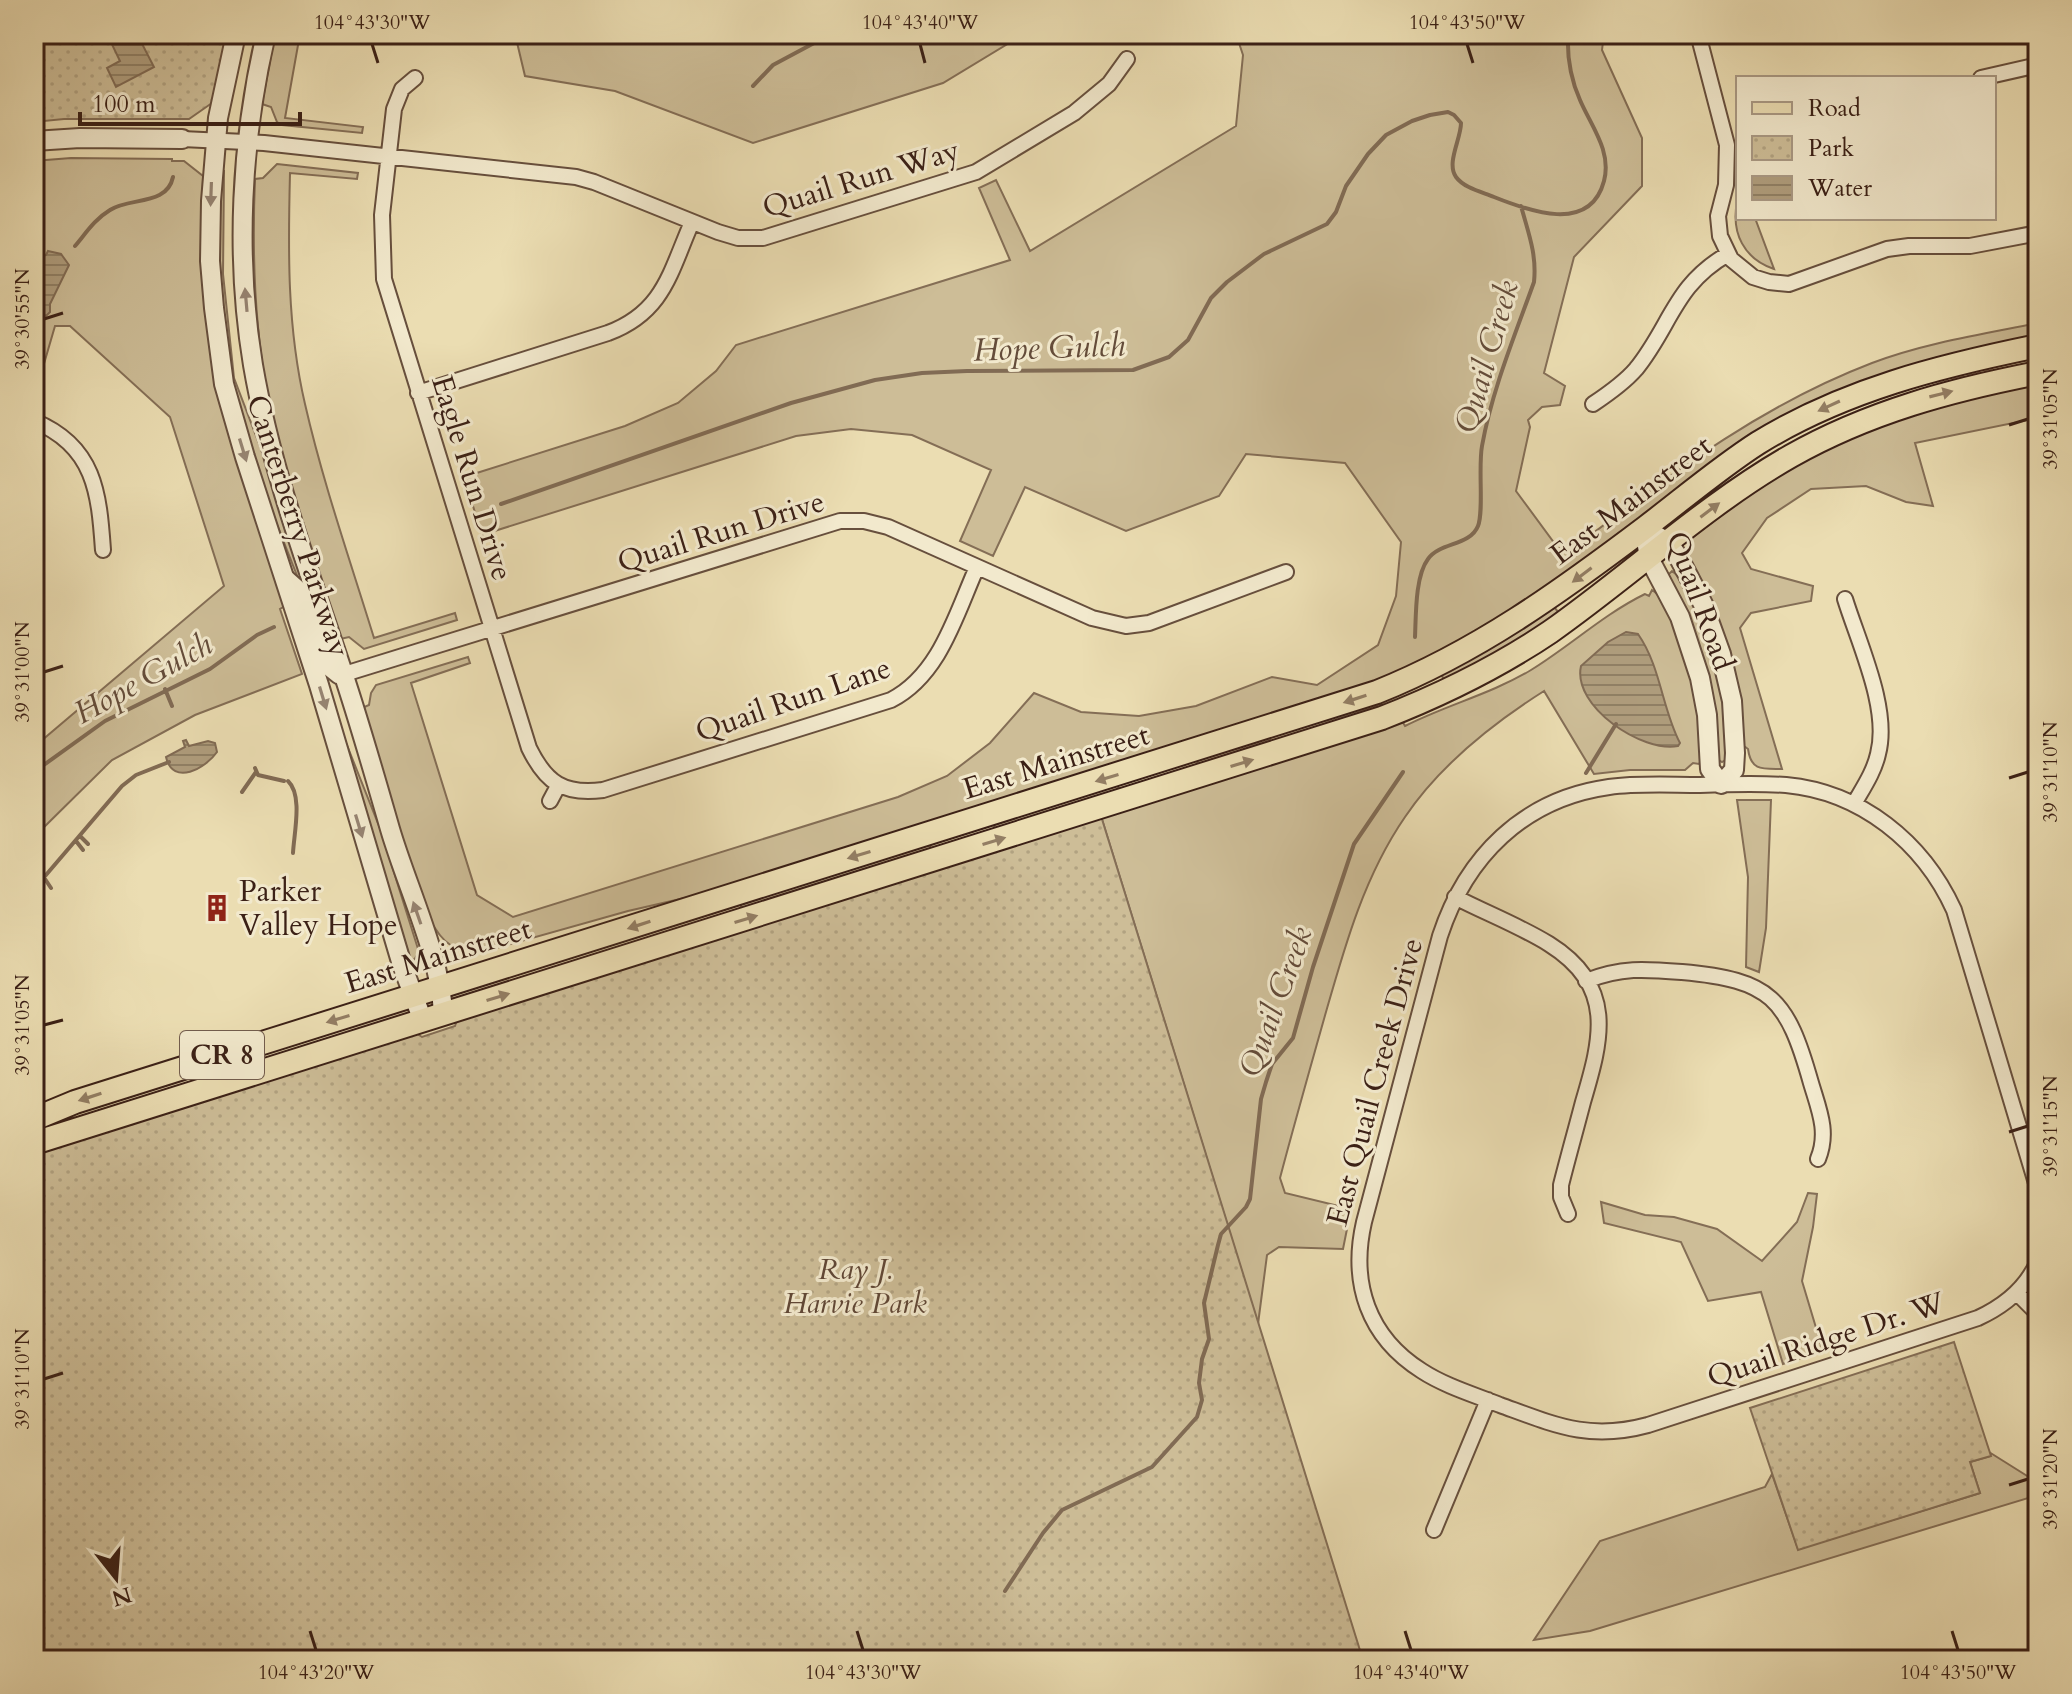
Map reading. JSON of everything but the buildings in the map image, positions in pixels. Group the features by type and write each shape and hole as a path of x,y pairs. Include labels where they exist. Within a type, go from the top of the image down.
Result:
{"main road":[{"name":"East Mainstreet","path":"34,1119 75,1102 1377,692 1444,662 1510,625 1757,444 1841,400 1913,374 2038,346"},
{"name":"East Mainstreet","path":"34,1143 1382,718 1456,686 1514,655 1792,455 1853,425 1931,397 2038,373"}],"street":[{"name":"Canterberry Parkway","path":"236,34 216,140 210,261 220,361 230,407 285,576 412,996 433,1018"},
{"name":"Canterberry Parkway","path":"266,34 248,142 243,245 253,364 275,462 344,675 402,869 442,986 433,1018"},
{"path":"1698,34 1731,128 1727,175 1718,223 1721,242 1742,269 1759,279 1789,284 1887,249 1970,246 2038,233"},
{"name":"Quail Run Way","path":"182,139 248,142 576,177 738,238 769,237 985,168 1074,113 1109,84 1127,59"},
{"path":"1990,76 2038,65"},
{"name":"Eagle Run Drive","path":"415,78 405,85 396,101 381,236 384,279 529,748 537,764 558,786"},
{"path":"34,141 182,139"},
{"path":"418,393 608,333 636,319 658,298 692,222"},
{"path":"1593,404 1634,371 1688,285 1704,269 1728,254"},
{"path":"34,421 63,438 89,469 98,496 103,550"},
{"name":"Quail Run Drive","path":"344,675 840,521 882,525 1092,618 1126,626 1162,619 1286,572"},
{"name":"Quail Road","path":"1644,528 1669,543 1703,604 1721,654 1730,690 1735,734 1734,770 1721,784 1710,769 1706,703 1696,665 1680,617 1649,558 1644,528"},
{"name":"Quail Run Lane","path":"558,786 581,791 603,790 891,700 910,689 933,662 977,567"},
{"path":"285,576 303,592 329,671 336,676 344,675"},
{"path":"1845,599 1875,694 1882,728 1876,762 1854,804"},
{"path":"1721,784 1788,786 1829,794 1854,804 1885,823 1906,840 1931,868 1954,910 2038,1190"},
{"name":"East Quail Creek Drive","path":"1609,1433 1561,1428 1488,1400 1429,1375 1392,1346 1370,1314 1361,1286 1358,1261 1367,1208 1440,936 1468,873 1529,815 1576,794 1609,787 1721,784"},
{"path":"550,801 558,786"},
{"path":"1455,897 1549,944 1576,967 1586,981 1597,1008 1599,1039 1561,1185 1561,1197 1568,1214"},
{"path":"1586,981 1620,970 1667,971 1733,978 1766,995 1790,1022 1801,1046 1824,1128 1823,1147 1818,1159"},
{"path":"2022,1136 2037,1131"},
{"name":"Quail Ridge Dr. W","path":"1609,1433 1648,1425 1978,1318 2017,1293 2038,1261"},
{"path":"2017,1293 2038,1314"},
{"path":"1434,1530 1488,1400"}],"green space":[{"path":"34,34 228,34 212,103 189,119 64,119 34,122"},
{"path":"275,34 300,34 285,118 363,127 362,133 277,122 271,107 262,104"},
{"path":"515,34 1024,34 943,83 753,143 615,91 525,76"},
{"path":"1236,34 1604,34 1602,50 1642,138 1642,186 1574,257 1544,373 1565,386 1560,405 1542,407 1528,420 1530,427 1516,491 1558,548 1572,549 1715,445 1790,400 1830,381 1892,356 1954,340 2038,323 2038,337 1935,358 1886,373 1620,534 1521,605 1440,653 1361,688 715,891 628,911 486,951 485,948 455,947 442,938 425,913 362,708 369,705 376,685 468,657 470,663 411,683 477,895 513,917 898,797 947,776 990,743 1034,693 1081,712 1139,716 1196,706 1272,677 1317,685 1378,645 1396,596 1401,542 1345,463 1246,454 1219,496 1126,531 1025,487 993,556 960,541 991,470 912,435 851,429 796,436 482,535 464,477 625,426 678,403 716,371 736,345 1010,260 979,188 996,180 1030,251 1236,126 1243,55"},
{"path":"71,158 172,159 184,161 203,176 204,289 209,345 219,401 285,606 280,609 302,674 195,715 112,760 34,837 34,747 224,586 170,417 70,326 55,326 34,398 34,161"},
{"path":"277,164 358,173 357,179 290,173 290,288 299,375 312,434 374,638 455,613 457,620 364,649 349,637 340,639 291,485 267,392 255,286 255,179 263,178"},
{"path":"222,171 223,274 234,378 266,462 325,649 249,447 231,378 223,327 220,275"},
{"path":"1736,220 1756,220 1774,269 1748,252"},
{"path":"2038,382 2038,418 1915,443 1933,506 1906,502 1866,486 1811,489 1767,518 1742,553 1751,569 1813,586 1811,601 1751,613 1740,628 1782,769 1755,765 1744,746 1740,701 1689,558 1688,541 1764,483 1839,441 1907,414"},
{"path":"1672,571 1682,581 1700,616 1714,660 1727,720 1727,759 1722,762 1717,759 1667,576"},
{"path":"1652,590 1667,608 1691,672 1698,705 1702,759 1699,764 1693,763 1685,770 1630,770 1594,774 1544,691 1468,747 1419,798 1377,864 1356,915 1280,1178 1285,1193 1351,1209 1343,1249 1279,1247 1267,1255 1258,1324 1101,816 1402,721 1405,726 1516,678 1615,611 1645,594 1649,596"},
{"path":"1554,607 1560,614 1445,682 1441,674"},
{"path":"1380,700 1383,708 1199,767 1196,759"},
{"path":"333,710 381,831 419,952 414,960 410,958"},
{"path":"1117,784 1120,792 996,831 993,823"},
{"path":"1737,800 1771,800 1766,928 1759,972 1746,967 1748,877"},
{"name":"Ray J. Harvie Park","path":"1101,816 1363,1660 34,1660 34,1151 416,1033 422,1037 455,1026 457,1020"},
{"path":"929,843 932,851 742,911 740,902"},
{"path":"1808,1193 1817,1194 1802,1281 1823,1351 1783,1364 1761,1292 1708,1301 1681,1242 1604,1223 1601,1202 1645,1215 1674,1217 1717,1229 1762,1261 1797,1222"},
{"path":"1954,1342 1991,1456 1970,1462 1980,1493 1798,1550 1750,1408"},
{"path":"1989,1452 2032,1479 2038,1477 2038,1495 1590,1631 1534,1640 1600,1541 1765,1487 1772,1474 1798,1549 1980,1493 1970,1462 1990,1456"}],"water":[{"path":"107,34 137,34 154,67 116,87 107,68 120,61"},
{"path":"48,251 61,254 69,265 50,304 50,312 46,316 34,315 34,260"},
{"path":"1626,632 1638,634 1652,660 1680,743 1678,746 1663,746 1630,735 1613,724 1587,697 1581,681 1581,666 1608,642"},
{"path":"186,740 189,746 208,741 215,743 217,752 198,769 182,773 170,766 166,757 185,747 183,741"}],"waterway":[{"path":"753,86 773,65 831,34"},
{"name":"Hope Gulch","path":"501,504 791,403 875,380 967,371 1133,370 1169,357 1188,340 1211,298 1227,282 1264,254 1327,224 1336,212 1346,186 1368,154 1386,135 1430,115 1448,112 1461,123 1453,171 1464,184 1508,203 1540,212 1572,213 1586,208 1597,197 1604,181 1605,159 1574,84 1568,34"},
{"path":"75,246 105,214 118,206 156,197 169,186 173,177"},
{"name":"Quail Creek","path":"1415,637 1417,596 1424,566 1440,549 1462,541 1474,532 1480,519 1481,455 1486,425 1534,282 1533,253 1521,206"},
{"name":"Hope Gulch","path":"34,772 105,721 210,669 257,635 274,627"},
{"path":"165,689 172,706"},
{"path":"1586,773 1616,724"},
{"path":"34,889 122,786 136,775 169,762"},
{"path":"255,768 258,775 284,781"},
{"path":"242,792 256,772"},
{"name":"Quail Creek","path":"1005,1591 1062,1510 1152,1467 1197,1417 1202,1400 1199,1383 1202,1359 1209,1339 1204,1303 1221,1234 1250,1199 1261,1099 1266,1082 1272,1064 1293,1038 1354,844 1403,772"},
{"path":"288,781 293,787 296,805 293,853"},
{"path":"80,836 88,844"},
{"path":"76,841 83,850"},
{"path":"45,879 51,888"}],"place":[{"name":"Parker Valley Hope","path":"217,908"}]}
